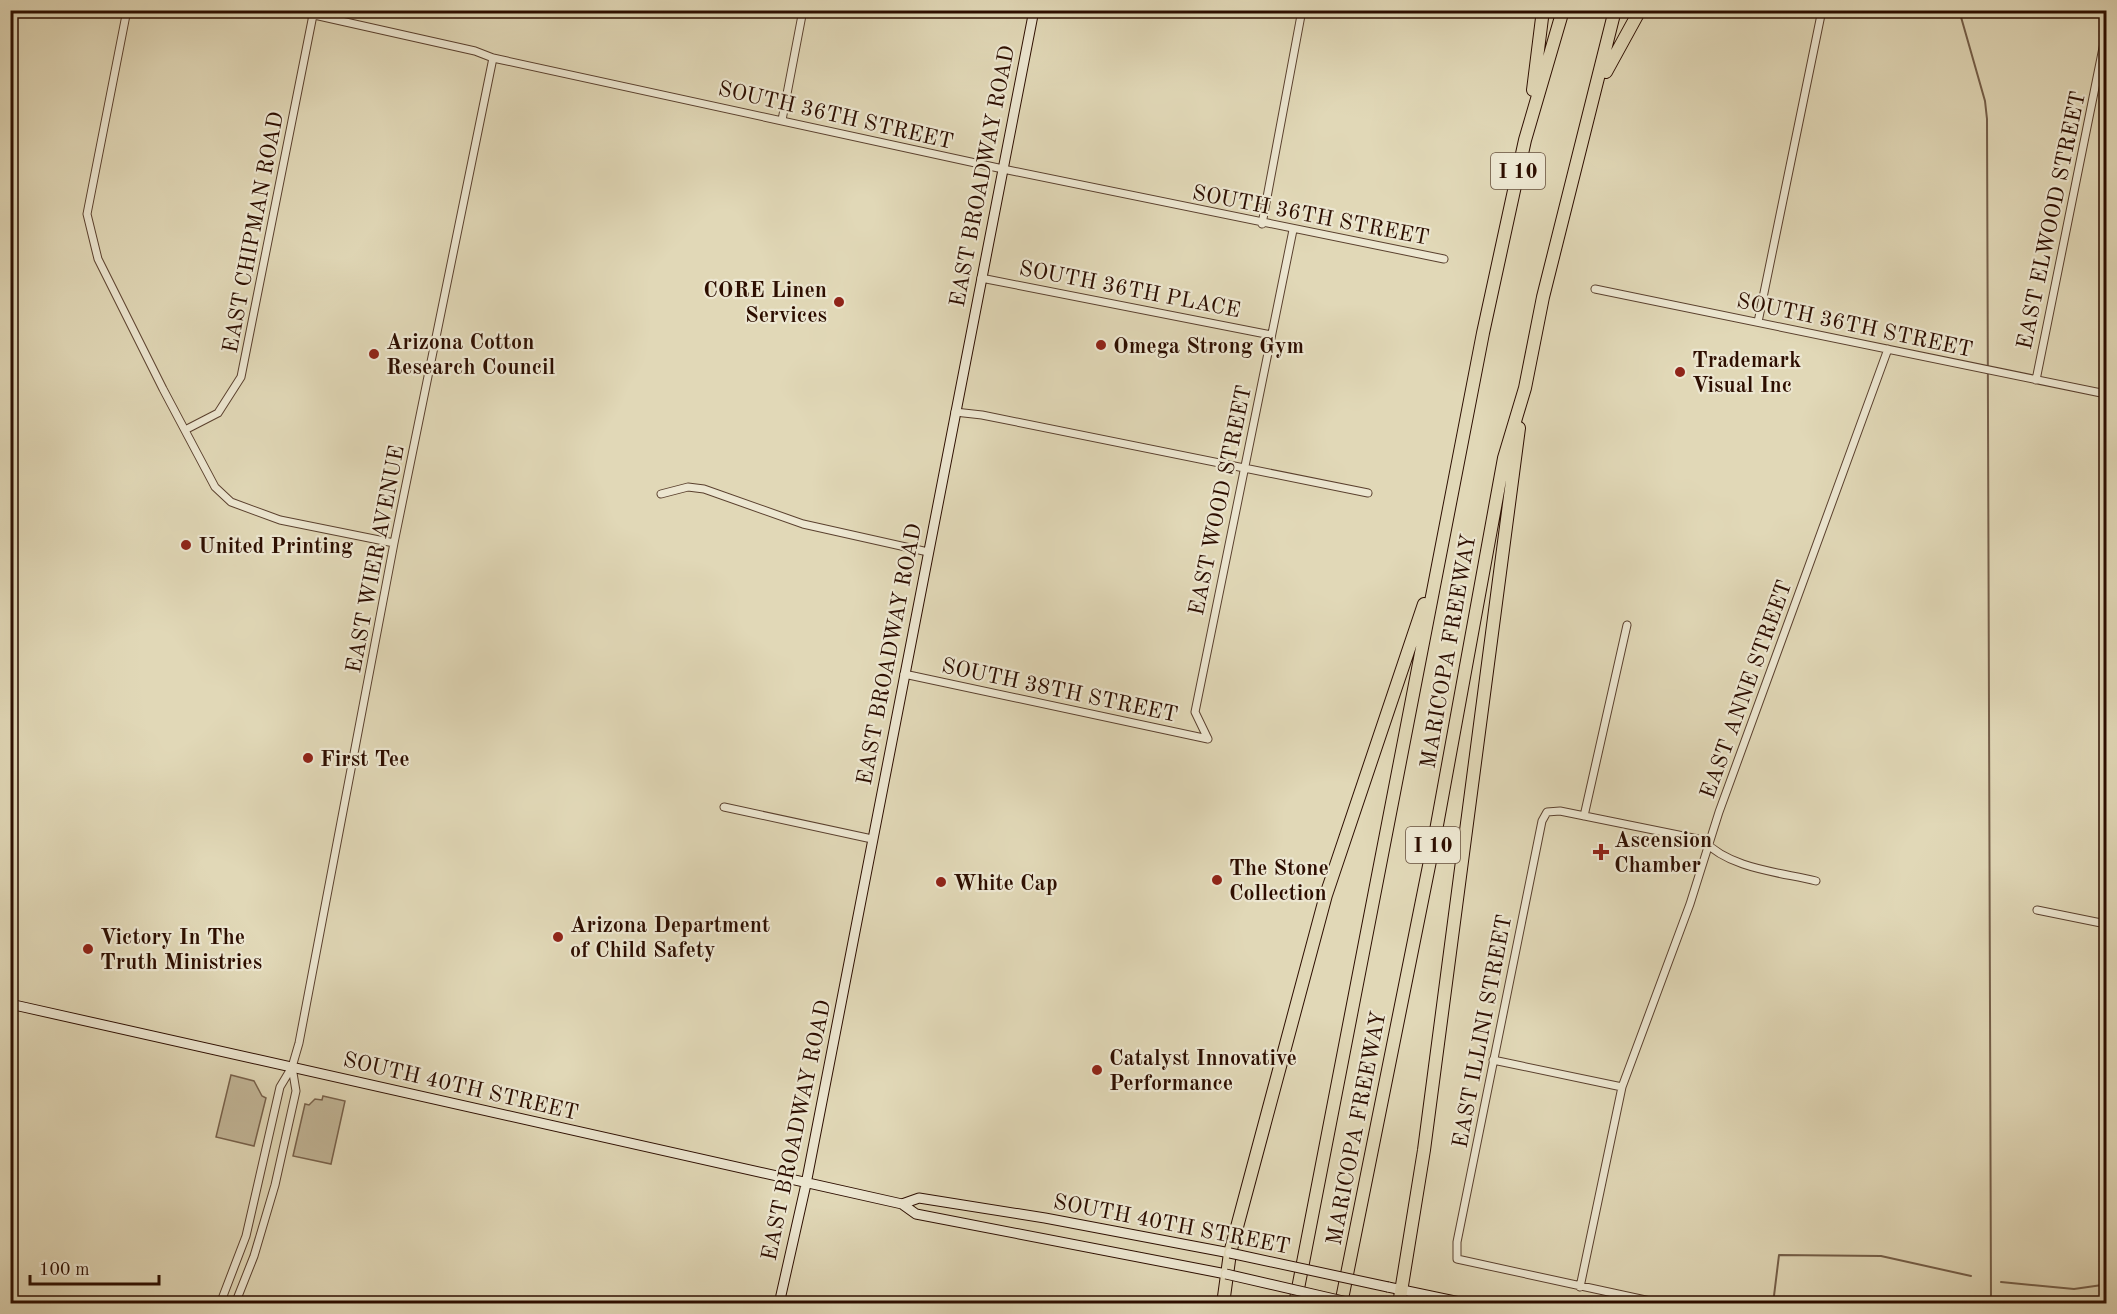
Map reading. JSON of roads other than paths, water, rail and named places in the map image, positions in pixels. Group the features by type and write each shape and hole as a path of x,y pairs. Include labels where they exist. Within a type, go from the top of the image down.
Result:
{"highway":[{"path":"1528,130 1543,10"},
{"name":"MARICOPA FREEWAY","path":"1295,1304 1483,333 1528,130 1563,10"},
{"name":"MARICOPA FREEWAY","path":"1341,1304 1435,836 1504,458 1525,388 1543,297 1598,86 1615,10"},
{"path":"1598,86 1640,10"},
{"path":"1399,1304 1423,1160 1525,388"},
{"path":"1223,1304 1230,1253 1326,895 1440,558"}],"main road":[{"name":"EAST BROADWAY ROAD","path":"779,1304 806,1184 1034,10"},
{"name":"SOUTH 40TH STREET","path":"10,1004 902,1204 916,1214 1226,1274 1356,1304"},
{"name":"SOUTH 40TH STREET","path":"902,1204 919,1198 1045,1218 1230,1253 1469,1304"}],"street":[{"path":"127,10 87,214 98,259 215,487 231,502 280,520 394,543"},
{"name":"SOUTH 36TH STREET","path":"292,10 475,51 493,58 1002,169 1262,224 1444,259"},
{"path":"782,120 803,10"},
{"path":"1262,224 1302,10"},
{"path":"1758,322 1822,10"},
{"name":"EAST CHIPMAN ROAD","path":"185,430 218,413 241,376 313,15"},
{"name":"EAST ELWOOD STREET","path":"2036,380 2106,33"},
{"name":"EAST WIER AVENUE","path":"292,1067 394,543 493,58"},
{"name":"EAST WOOD STREET","path":"1208,739 1195,712 1293,230"},
{"name":"SOUTH 36TH PLACE","path":"981,278 1271,334"},
{"name":"SOUTH 36TH STREET","path":"1595,289 2106,394"},
{"name":"EAST ANNE STREET","path":"1580,1287 1622,1087 1710,848 1719,812 1888,349"},
{"path":"955,412 982,415 1368,493"},
{"path":"661,494 688,487 704,489 803,524 928,552"},
{"path":"1627,625 1584,816 1703,840 1710,848 1745,864 1816,880"},
{"name":"SOUTH 38TH STREET","path":"904,674 1208,739"},
{"path":"724,807 872,839"},
{"name":"EAST ILLINI STREET","path":"1580,1287 1457,1259 1457,1242 1542,821 1547,812 1584,816"},
{"path":"2037,910 2106,924"},
{"path":"1493,1060 1622,1087"},
{"path":"219,1304 246,1236 280,1087 292,1067"},
{"path":"235,1304 258,1245 275,1185 296,1091 292,1067"},
{"path":"1580,1287 1664,1304"}],"waterway":[{"path":"1959,10 1985,101 1987,119 1991,1304"},
{"path":"1773,1304 1779,1255 1881,1256 1971,1276"},
{"path":"2001,1282 2074,1289 2102,1285"}],"place":[{"name":"CORE Linen Services","path":"839,302"},
{"name":"Omega Strong Gym","path":"1101,345"},
{"name":"Arizona Cotton Research Council","path":"374,354"},
{"name":"Trademark Visual Inc","path":"1680,372"},
{"name":"United Printing","path":"186,545"},
{"name":"First Tee","path":"308,758"},
{"name":"Ascension Chamber","path":"1601,852"},
{"name":"The Stone Collection","path":"1217,880"},
{"name":"White Cap","path":"941,882"},
{"name":"Arizona Department of Child Safety","path":"558,937"},
{"name":"Victory In The Truth Ministries","path":"88,949"},
{"name":"Catalyst Innovative Performance","path":"1097,1070"}]}
